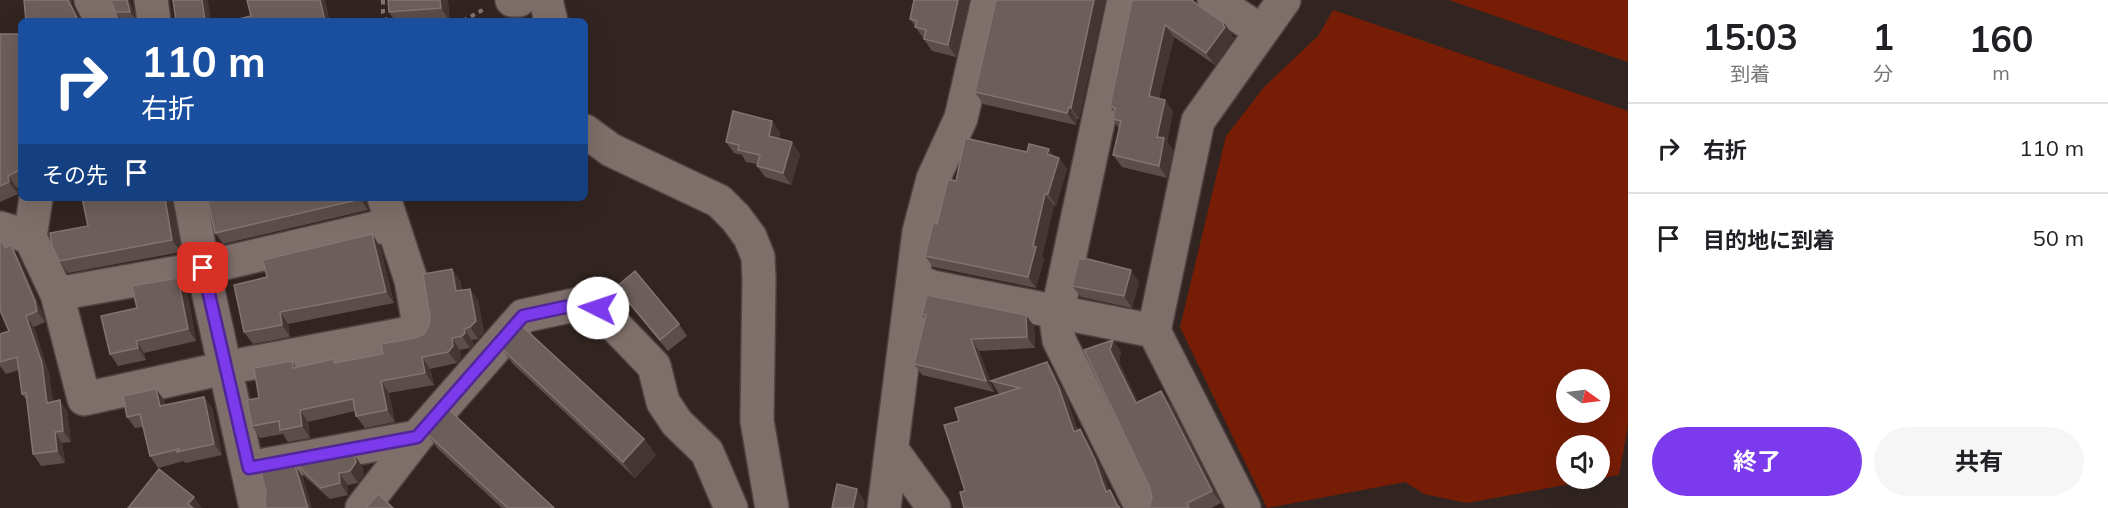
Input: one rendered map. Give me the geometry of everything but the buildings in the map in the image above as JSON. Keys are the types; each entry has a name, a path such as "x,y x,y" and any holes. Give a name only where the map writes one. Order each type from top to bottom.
{"street":[{"path":"91,0 100,18"},
{"path":"151,0 154,18"},
{"path":"546,0 550,18"},
{"path":"884,508 919,232 933,179 961,118 987,0"},
{"path":"1124,0 1058,310 1057,326 1059,340 1142,508"},
{"path":"1214,0 1261,31"},
{"path":"1244,508 1154,331 1198,121 1284,0"},
{"path":"588,133 611,150 719,201 750,237 758,257 759,279 757,421 772,508"},
{"path":"34,201 15,232 57,294 84,399 225,368 420,331 411,280 388,211 203,268 57,294"},
{"path":"191,201 256,508"},
{"path":"914,280 932,287 1058,310 1154,331"},
{"path":"362,508 417,437 523,316 579,304 591,304 598,308 654,366 663,402 677,423 707,452 731,508"},
{"path":"249,468 417,437"},
{"path":"892,450 934,508"}],"path":[{"path":"383,0 385,18"},
{"path":"470,18 507,2"}],"shaded area":[{"path":"1339,0 1628,0 1628,426 1619,475 1610,477 1610,435 1556,435 1556,487 1467,503 1424,494 1405,482 1267,508 1180,327 1226,136 1265,86 1318,36"}],"pier":[{"path":"1335,0 1449,0 1628,62 1628,111 1330,9"}],"route":[{"path":"203,268 249,468 417,437 523,316 579,304 591,304 598,308"}]}
